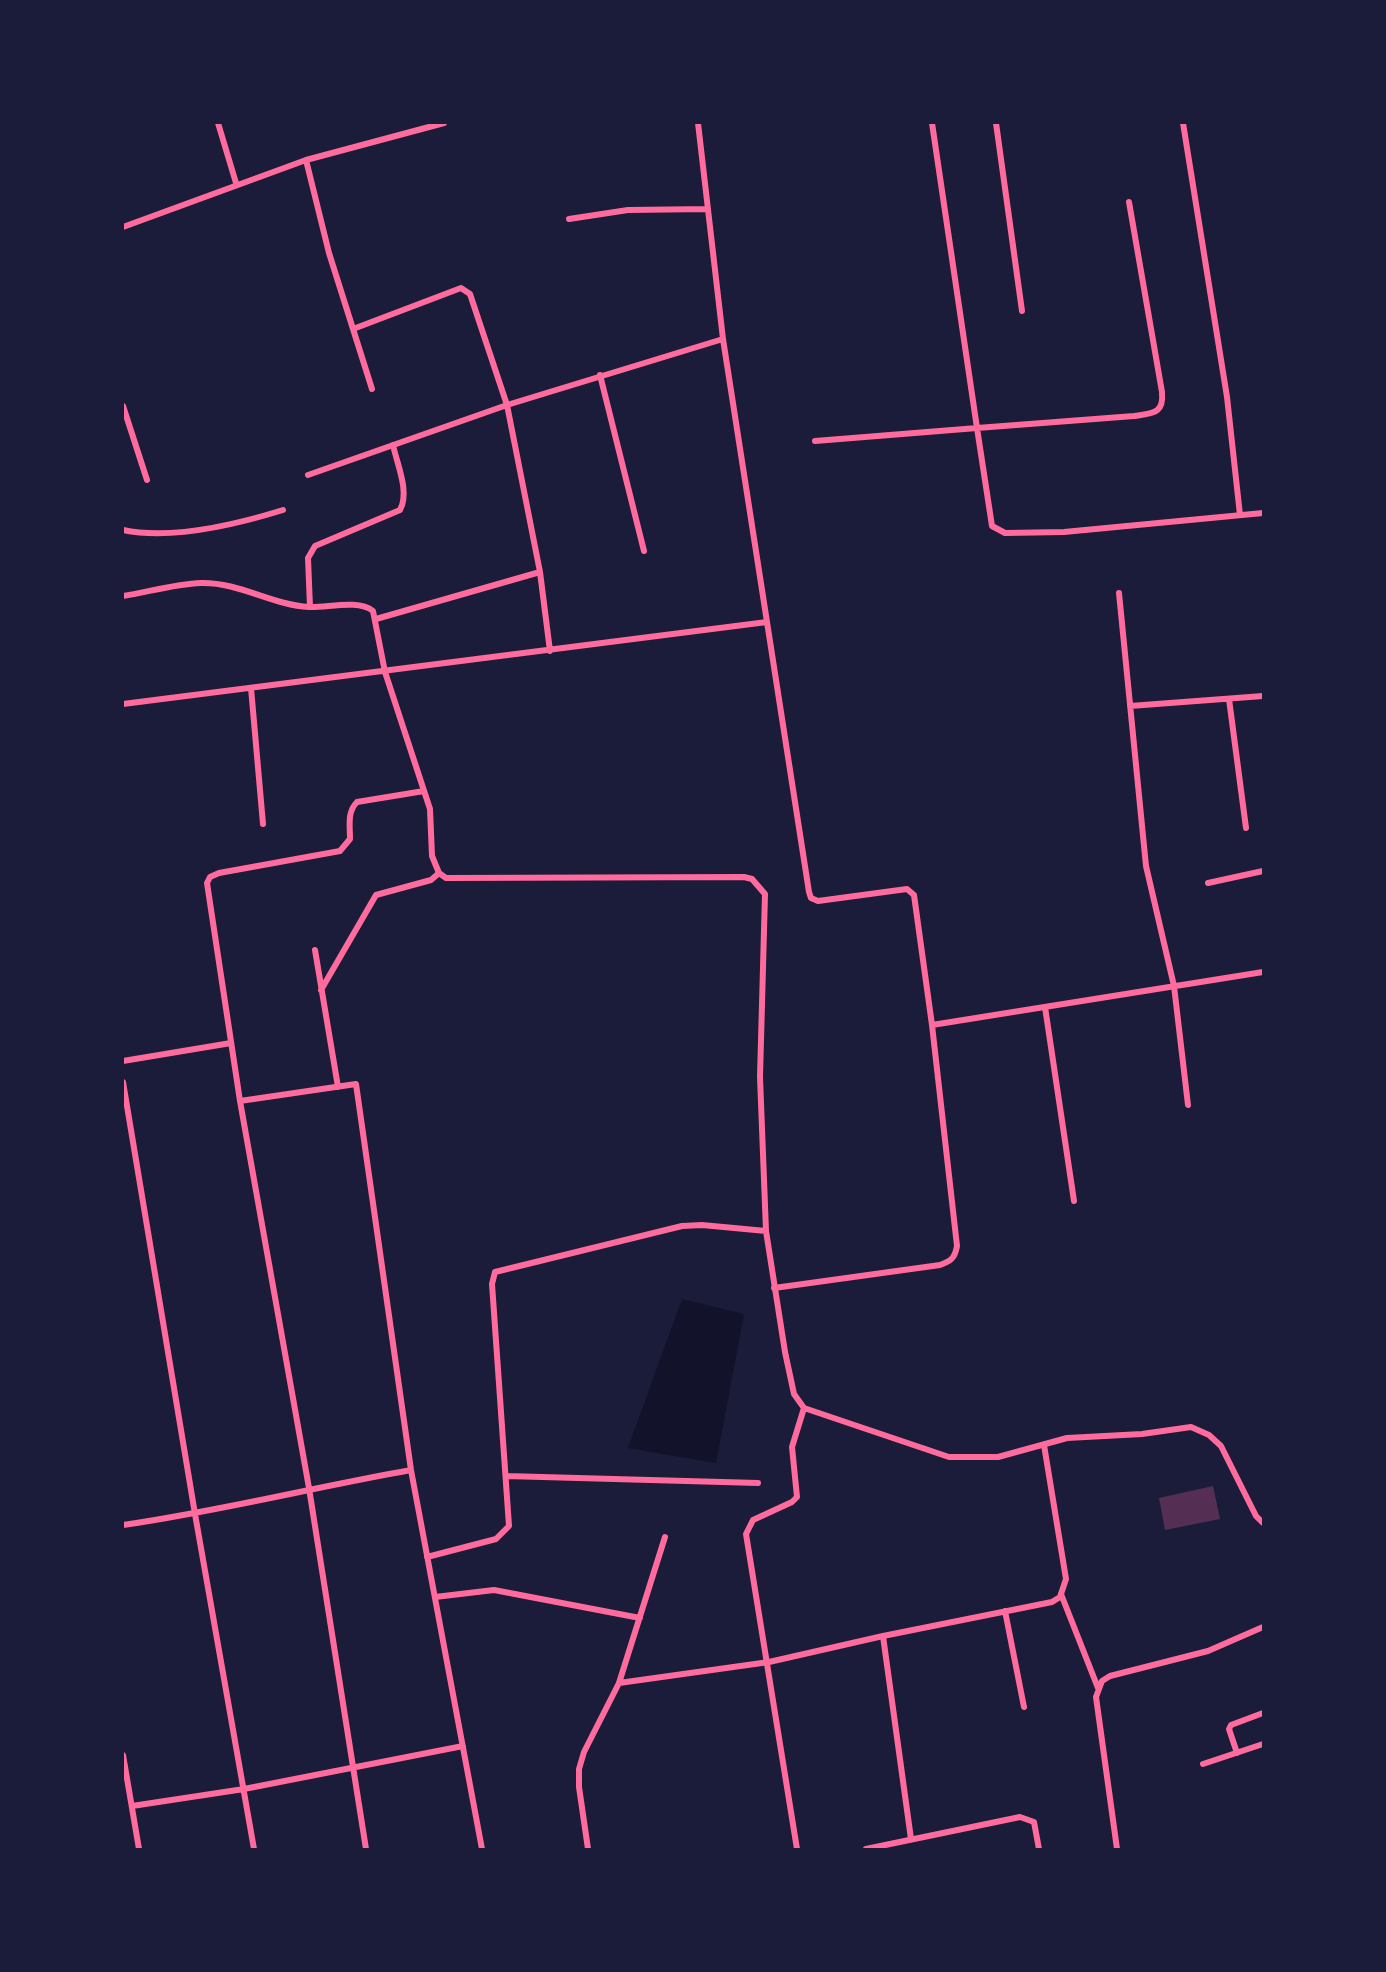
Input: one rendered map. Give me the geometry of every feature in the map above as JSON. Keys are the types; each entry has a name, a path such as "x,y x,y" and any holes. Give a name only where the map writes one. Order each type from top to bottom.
{"street":[{"path":"218,123 236,183"},
{"path":"123,227 163,214 236,183 306,160 444,123"},
{"path":"698,123 723,339 811,898 818,900 897,890 911,891 916,902 957,1246 956,1255 950,1262 774,1288"},
{"path":"932,123 992,526 1005,533 1064,532 1263,513"},
{"path":"996,123 1022,311"},
{"path":"1183,123 1227,397 1240,515"},
{"path":"306,160 329,253 372,389"},
{"path":"815,441 1134,416 1160,409 1163,403 1162,392 1129,202"},
{"path":"569,219 628,210 708,209"},
{"path":"353,329 461,288 467,290 507,405 540,572 550,651"},
{"path":"308,475 507,405 723,339"},
{"path":"600,375 644,551"},
{"path":"123,406 147,480"},
{"path":"310,607 308,558 315,546 400,510 404,503 404,493 393,445"},
{"path":"123,530 194,530 246,521 283,510"},
{"path":"376,619 540,572"},
{"path":"123,596 200,583 218,584 283,604 310,607 363,605 373,611 385,672 430,809 432,856 439,873 446,878 744,877 760,885 765,894 760,1077 766,1231 794,1394 804,1408 949,1457 998,1457 1067,1438 1142,1434 1191,1427 1199,1429 1221,1446 1252,1508 1263,1523"},
{"path":"1119,593 1146,866 1174,986 1188,1104"},
{"path":"123,704 767,622"},
{"path":"251,688 264,824"},
{"path":"1130,706 1263,696"},
{"path":"1229,699 1246,828"},
{"path":"366,1849 309,1488 240,1101 207,892 210,877 219,873 340,851 350,839 351,808 357,802 424,791"},
{"path":"1208,883 1263,871"},
{"path":"321,990 376,895 431,880 439,873"},
{"path":"315,950 338,1087"},
{"path":"932,1025 1263,972"},
{"path":"1045,1007 1074,1201"},
{"path":"123,1061 231,1043"},
{"path":"123,1082 254,1849"},
{"path":"240,1101 356,1084 411,1470 482,1849"},
{"path":"428,1557 496,1539 509,1526 492,1284 495,1272 682,1226 702,1225 766,1231"},
{"path":"797,1849 769,1662 746,1534 753,1520 792,1502 797,1497 792,1447 804,1408"},
{"path":"619,1683 769,1662 1052,1602 1061,1594 1066,1579 1044,1445"},
{"path":"123,1525 195,1514 309,1488 411,1470"},
{"path":"506,1476 758,1483"},
{"path":"588,1849 579,1787 579,1769 584,1752 619,1683 666,1537"},
{"path":"435,1597 494,1590 640,1618"},
{"path":"1061,1594 1098,1688"},
{"path":"1005,1611 1024,1707"},
{"path":"1117,1849 1096,1697 1098,1688 1110,1676 1208,1651 1263,1627"},
{"path":"883,1636 911,1839"},
{"path":"1237,1753 1229,1729 1231,1725 1263,1713"},
{"path":"1203,1764 1263,1744"},
{"path":"132,1806 244,1789 463,1746"},
{"path":"123,1755 139,1849"},
{"path":"866,1849 1020,1816 1034,1822 1039,1849"}],"shaded area":[{"path":"682,1299 744,1314 716,1463 628,1448"}],"building":[{"path":"1213,1486 1220,1519 1165,1530 1159,1498"}]}
